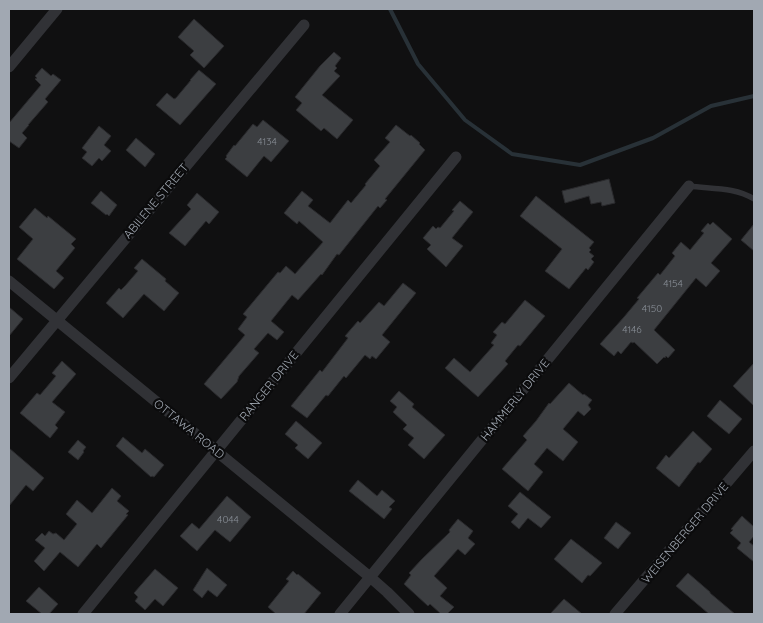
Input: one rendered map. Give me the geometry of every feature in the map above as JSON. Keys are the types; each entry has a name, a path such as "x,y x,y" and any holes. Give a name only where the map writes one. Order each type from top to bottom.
{"street":[{"path":"9,67 57,9"},
{"name":"ABILENE STREET","path":"9,378 304,25"},
{"name":"RANGER DRIVE","path":"83,614 456,157"},
{"name":"HAMMERLY DRIVE","path":"340,614 689,186"},
{"name":"OTTAWA ROAD","path":"9,280 370,577 409,614"},
{"name":"WEISENBERGER DRIVE","path":"615,614 754,451"}],"lane":[{"path":"689,186 725,189 745,193 754,199"}],"building":[{"path":"194,19 224,46 204,68 190,55 194,51 178,37"},
{"path":"334,52 341,58 334,71 340,76 322,95 353,120 337,139 324,128 321,131 296,110 302,103 295,97"},
{"path":"42,68 51,76 53,74 61,80 45,99 48,102 22,133 27,138 19,148 9,141 9,123 41,85 35,79 37,78 35,76"},
{"path":"199,70 216,84 180,125 156,105 167,93 174,99 176,98"},
{"path":"263,120 289,141 271,162 264,156 247,177 225,159 234,145 253,124 257,127"},
{"path":"396,125 411,135 425,150 385,199 387,200 380,208 378,206 339,255 337,254 322,275 298,300 292,295 271,321 284,332 277,340 268,333 254,349 259,353 239,376 237,382 221,399 204,384 245,335 238,329 247,317 243,314 278,272 280,273 286,266 295,274 323,242 299,221 297,224 284,213 302,191 313,200 308,206 330,223 348,200 351,203 380,166 374,160 390,142 385,138"},
{"path":"99,126 111,136 104,145 111,151 102,161 99,158 92,166 82,158 87,152 82,148"},
{"path":"136,138 155,154 145,167 126,150"},
{"path":"609,179 615,203 602,206 601,202 591,204 589,196 565,203 562,191"},
{"path":"101,191 117,205 109,216 91,203"},
{"path":"197,193 219,212 209,224 206,221 185,246 169,233 191,209 187,205"},
{"path":"536,196 594,242 589,248 591,250 589,252 594,256 591,259 594,262 588,270 586,268 569,289 545,271 562,249 520,216"},
{"path":"460,201 473,212 452,238 463,246 446,267 427,249 431,245 423,238 433,226 436,229 440,228"},
{"path":"35,208 76,239 71,244 75,248 56,271 64,278 54,289 17,259 33,239 19,227"},
{"path":"713,222 732,239 711,263 720,271 706,287 696,278 654,330 675,350 668,358 664,357 657,364 634,342 631,342 621,354 618,351 614,356 600,344 639,299 637,298 658,273 660,275 675,256 672,253 681,242 690,250 704,233 701,231 708,223 710,225"},
{"path":"754,224 754,251 741,240"},
{"path":"142,259 166,279 165,281 179,293 164,311 144,294 123,318 106,303 138,271 134,268"},
{"path":"403,283 416,293 382,335 390,342 376,359 372,356 370,359 365,355 346,378 344,376 328,396 326,395 307,418 291,406 320,370 322,372 348,338 345,336 358,321 360,323 379,302 384,306"},
{"path":"525,300 545,316 520,346 518,345 505,361 508,364 478,397 445,368 454,358 470,372 494,345 491,343 497,335 493,332 502,322 505,324"},
{"path":"9,307 23,319 9,336"},
{"path":"62,361 76,374 52,402 65,412 55,425 58,428 50,438 20,413 37,393 40,395 56,376 52,373"},
{"path":"754,363 754,406 733,386"},
{"path":"569,383 592,400 588,405 591,409 584,416 578,411 563,429 578,442 563,461 547,448 534,464 543,472 528,491 502,469 527,440 523,436 549,403"},
{"path":"399,391 414,404 412,407 445,435 424,459 408,445 414,438 403,429 407,425 393,412 397,407 390,401"},
{"path":"720,400 742,419 729,434 707,416"},
{"path":"296,421 322,443 308,459 295,448 298,445 285,434"},
{"path":"693,431 712,449 700,463 698,462 679,487 656,468 666,455 669,458"},
{"path":"123,437 142,453 145,449 164,465 154,477 151,477 116,446"},
{"path":"78,440 86,447 78,460 68,452"},
{"path":"9,448 44,478 33,491 26,485 9,506"},
{"path":"358,480 377,496 382,490 395,501 389,507 392,509 384,519 349,491"},
{"path":"112,488 121,496 117,501 129,511 126,514 128,515 101,548 97,544 78,567 60,552 44,571 34,561 45,548 35,540 42,533 45,536 49,531 53,534 56,533 64,540 77,524 66,514 77,500 92,513"},
{"path":"520,492 551,517 541,528 528,518 519,529 511,522 518,514 508,506"},
{"path":"227,496 251,517 230,542 215,530 197,551 180,536 192,523 199,529"},
{"path":"742,516 754,527 754,536 749,542 754,546 754,562 737,548 741,543 730,533"},
{"path":"458,519 473,531 468,538 475,544 465,555 458,549 434,576 447,588 440,596 454,607 447,614 441,614 430,604 428,606 404,584 411,575 409,573 450,532 449,530"},
{"path":"616,522 631,533 618,549 604,538"},
{"path":"571,539 602,563 582,583 554,559"},
{"path":"207,568 227,585 217,597 208,590 202,598 193,590"},
{"path":"155,569 178,588 163,606 155,599 145,610 135,601 138,597 134,593"},
{"path":"293,571 321,593 304,614 276,614 268,607 289,581 286,579"},
{"path":"688,573 735,614 709,614 676,586"},
{"path":"39,587 58,604 49,614 42,614 26,601"},
{"path":"564,599 582,614 550,614"}],"waterway":[{"path":"390,9 418,64 465,120 512,154 580,165 653,138 711,106 754,96"}]}
